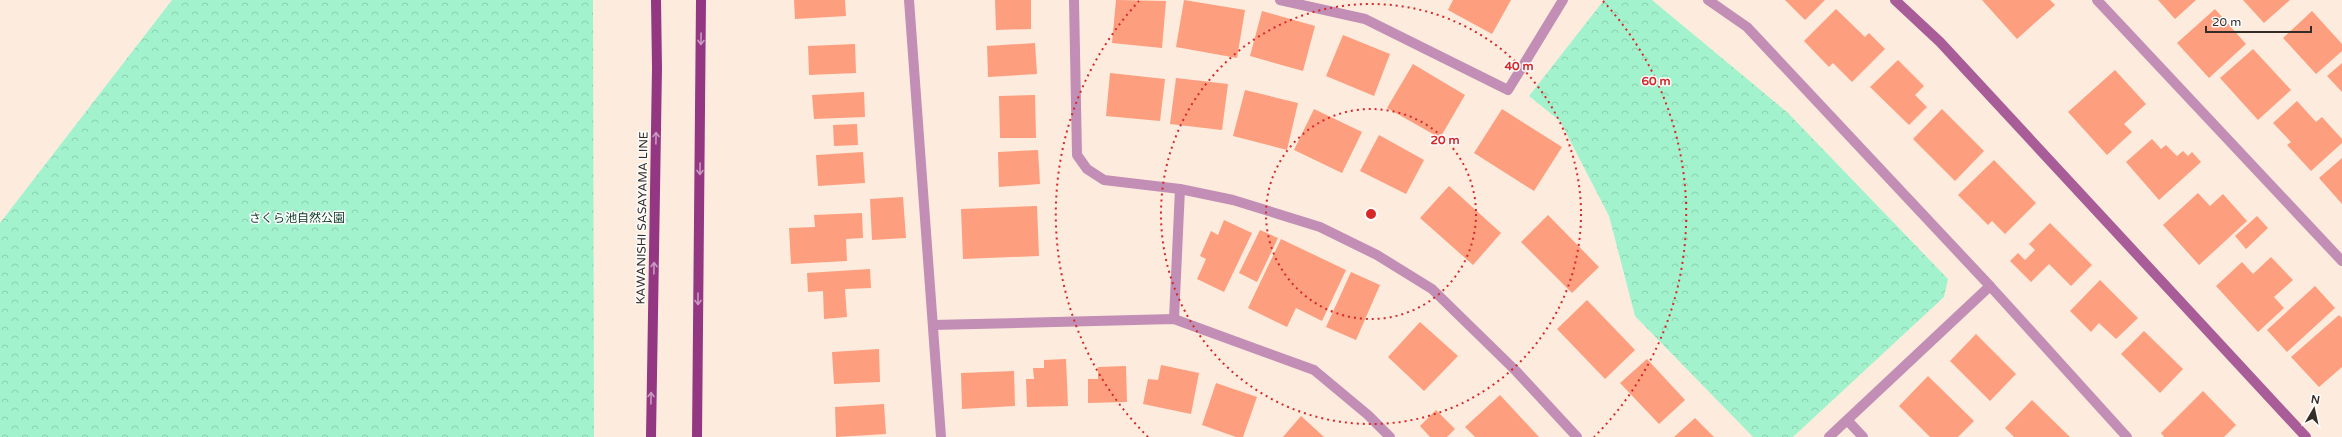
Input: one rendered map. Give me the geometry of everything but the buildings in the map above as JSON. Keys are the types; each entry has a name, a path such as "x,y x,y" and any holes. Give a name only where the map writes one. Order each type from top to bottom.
{"main road":[{"name":"KAWANISHI SASAYAMA LINE","path":"651,437 657,68 656,0"},
{"path":"697,437 701,0"}],"street":[{"path":"909,0 941,437"},
{"path":"1074,0 1077,155 1087,169 1104,180 1180,189 1233,200 1320,227 1377,255 1432,289 1516,371 1577,437"},
{"path":"1280,0 1366,19 1508,90 1563,0"},
{"path":"1708,0 1747,27 1990,286 2127,437"},
{"path":"1895,0 1940,42 2306,437"},
{"path":"2097,0 2342,261"},
{"path":"1174,319 1180,189"},
{"path":"1830,437 1990,286"},
{"path":"933,325 1174,319 1314,370 1368,415 1390,437"},
{"path":"1848,421 1863,437"}],"green space":[{"name":"さくら池自然公園","path":"172,0 593,0 594,437 0,437 0,223"},
{"path":"1604,0 1652,0 1788,113 1948,279 1944,297 1793,437 1753,437 1635,316 1609,216 1560,121 1529,96"}]}
